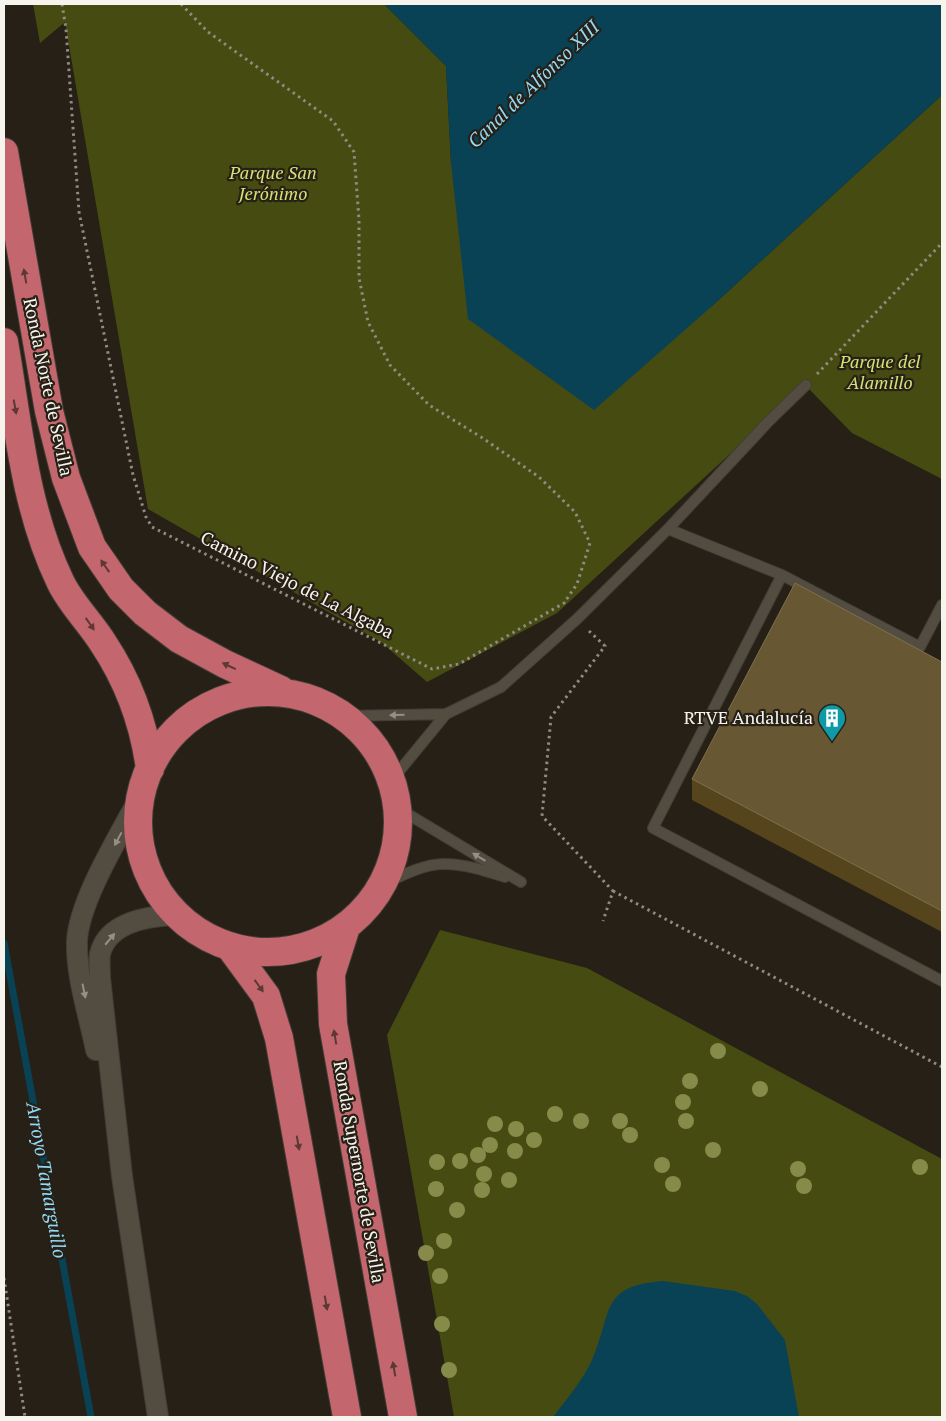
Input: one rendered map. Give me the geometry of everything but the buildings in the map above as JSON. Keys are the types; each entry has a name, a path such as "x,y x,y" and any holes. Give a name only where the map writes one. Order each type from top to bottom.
{"highway":[{"name":"Ronda Norte de Sevilla","path":"4,152 49,411 66,478 92,547 121,589 145,614 179,639 224,664 290,694 318,702 344,716 372,744 383,761 391,781 399,823 392,861 382,885 372,900 346,927 319,942 290,951 260,952 230,947 198,932 176,915 160,894 148,872 140,847 138,821 141,796 157,753 168,739 188,720 210,706 236,696 263,692 290,694"},
{"name":"Ronda Norte de Sevilla","path":"4,342 33,510 60,583 104,644 129,690 145,735 150,769"},
{"name":"Ronda Supernorte de Sevilla","path":"346,927 331,974 333,1024 402,1417"},
{"path":"230,947 266,996 279,1038 347,1417"}],"street":[{"path":"122,1176 79,965 77,940 81,912 141,796"},
{"path":"158,1417 122,1176 100,978 100,954 107,940 121,928 145,917 176,915"}],"lane":[{"path":"391,781 446,714 501,687 577,619 668,529 769,421 806,385"},
{"path":"668,529 782,575 920,647 942,605"},
{"path":"782,575 653,828 942,981"},
{"path":"344,716 446,714"},
{"path":"382,885 414,870 444,864 479,869 521,882 396,807"}],"path":[{"name":"Camino Viejo de La Algaba","path":"62,4 66,29 79,212 134,475 146,517 152,527 432,669 459,664 564,603"},
{"path":"181,4 208,32 333,120 354,152 359,220 360,278 368,322 390,365 429,405 481,436 538,477 575,512 590,543 577,584 564,603 577,619 605,646 551,717 542,816 613,891 942,1067"},
{"path":"806,385 942,243"},
{"path":"603,921 613,891"},
{"path":"4,1278 26,1417"}],"green space":[{"name":"Parque San Jerónimo","path":"33,4 384,4 446,66 451,163 711,307 942,95 942,479 852,433 805,385 557,613 427,682 381,642 148,509 65,22 40,43"},
{"path":"440,930 587,968 942,1159 942,1417 454,1417 387,1035"}],"water":[{"name":"Canal de Alfonso XIII","path":"384,4 942,4 942,95 711,307 594,410 468,319 451,163 446,66"},
{"path":"663,1281 735,1291 747,1296 757,1304 785,1340 799,1417 553,1417 574,1390 592,1360 611,1304 628,1289 642,1284"}],"waterway":[{"name":"Arroyo Tamarguillo","path":"4,943 91,1417"}],"place":[{"name":"RTVE Andalucía","path":"832,742"}],"park label":[{"name":"Parque del Alamillo","path":"880,372"}]}
